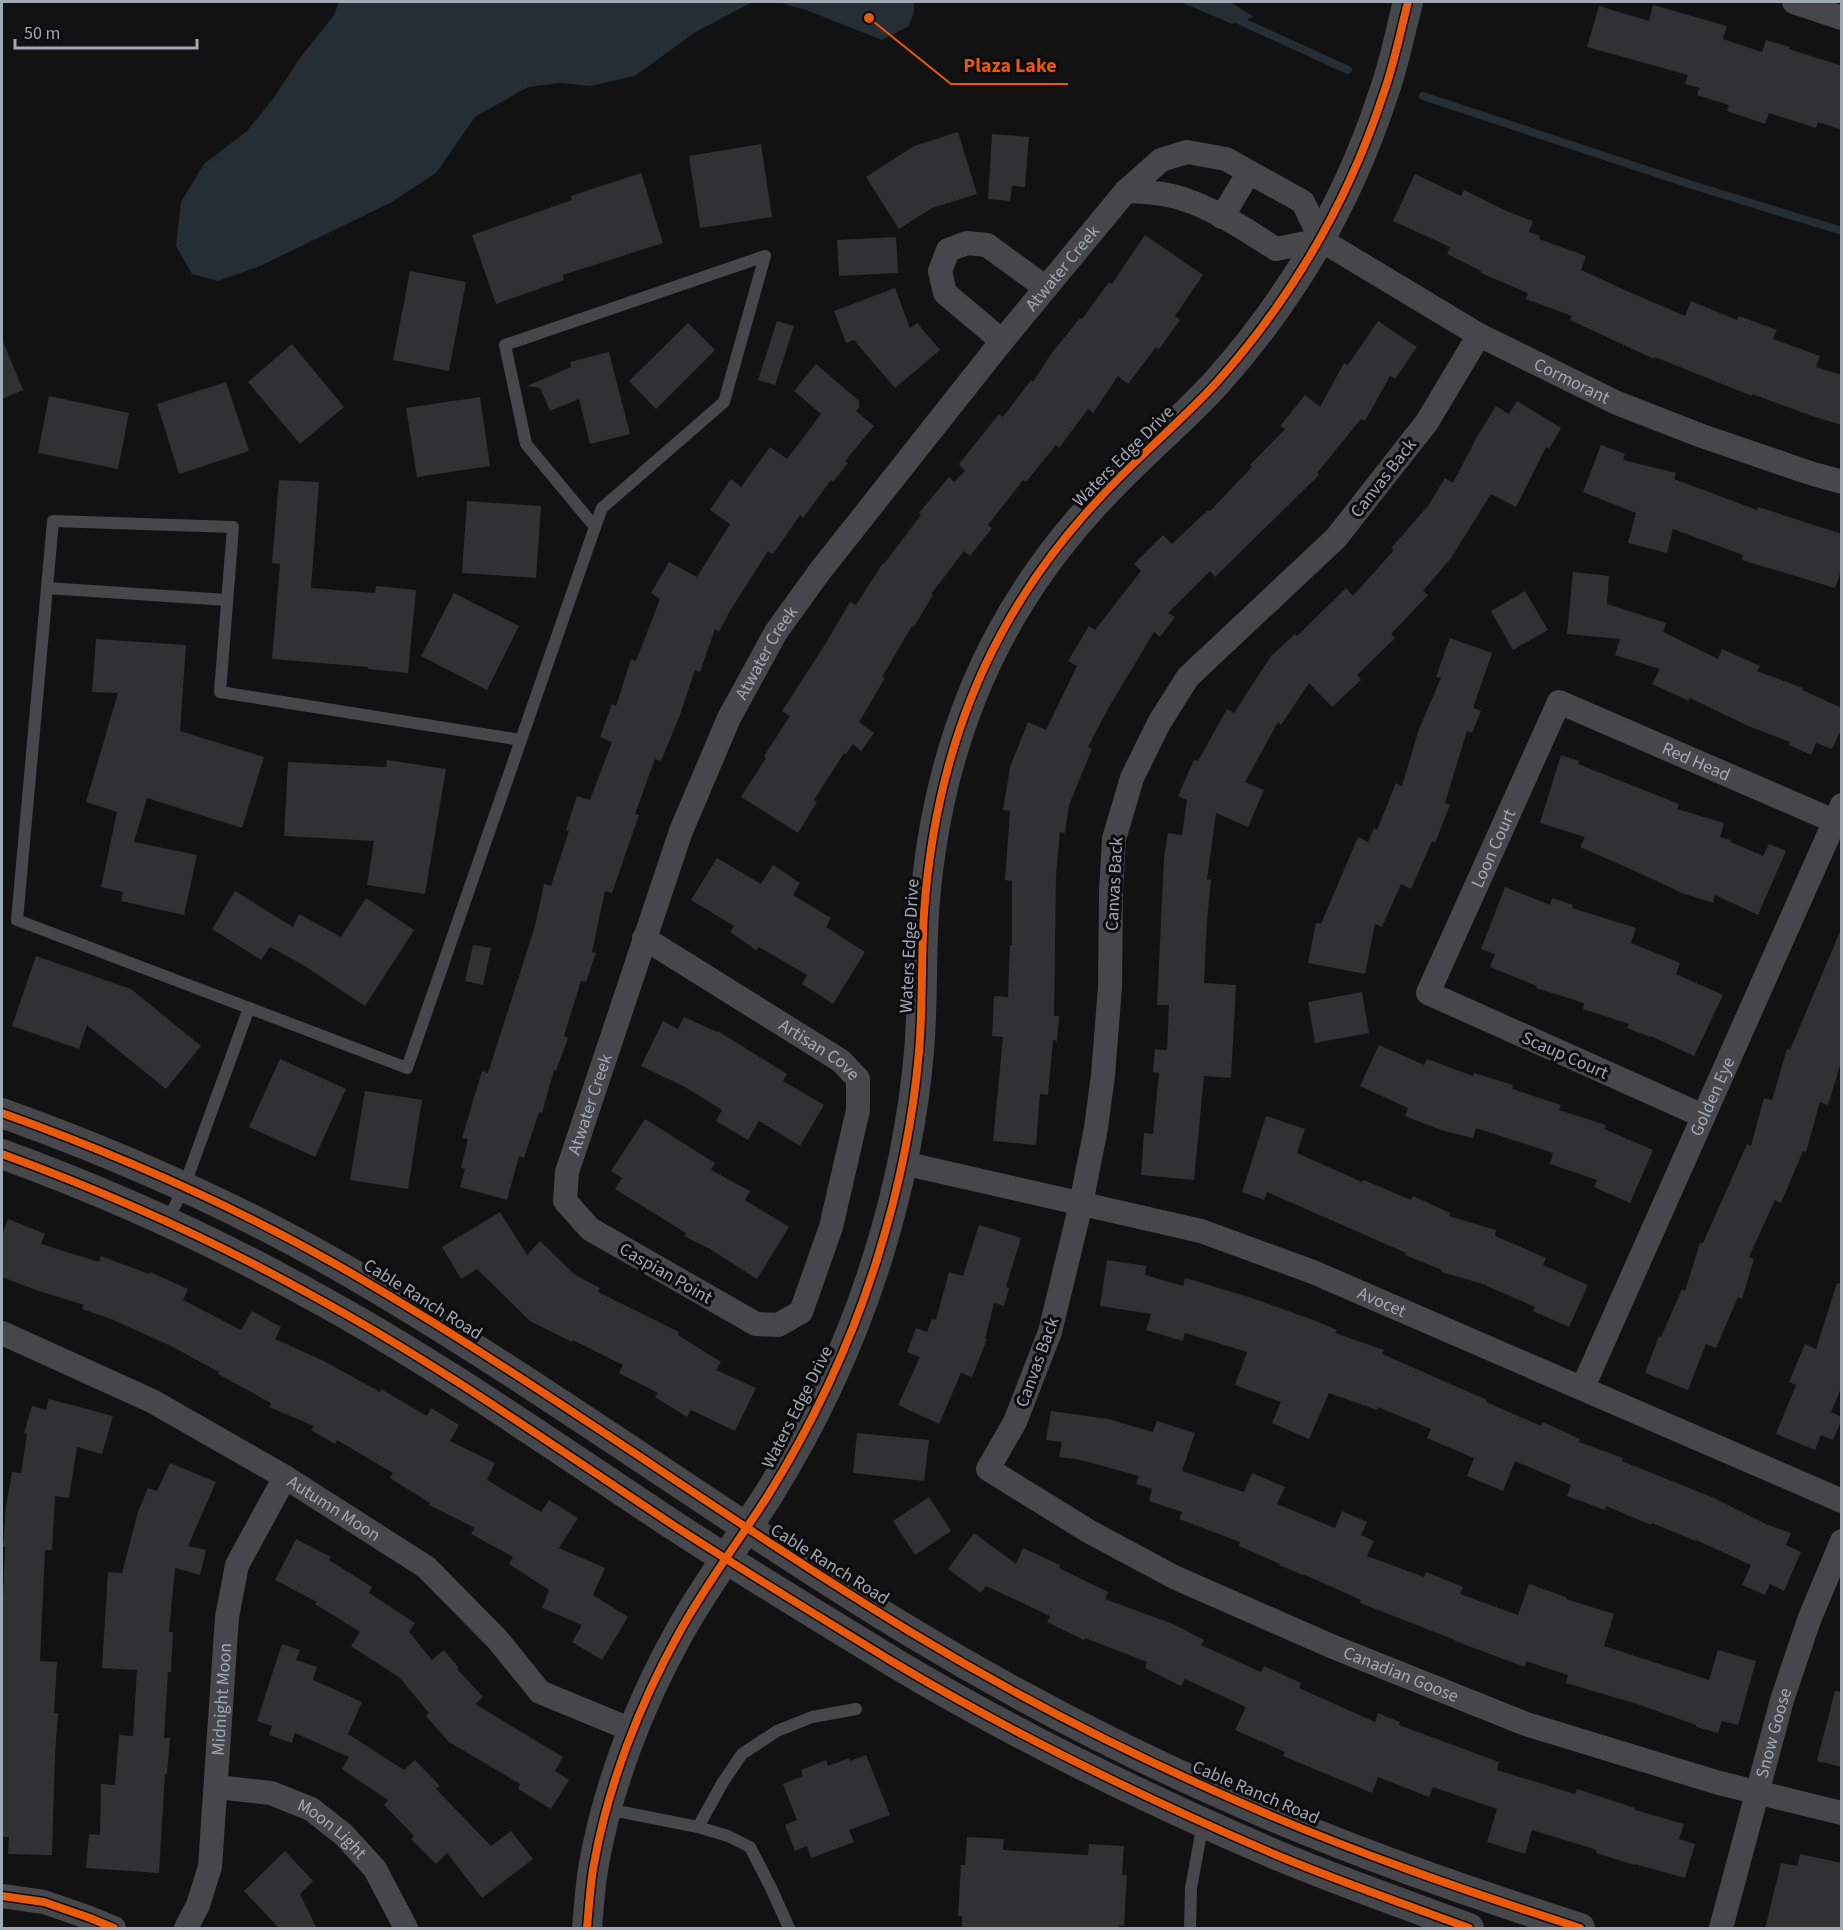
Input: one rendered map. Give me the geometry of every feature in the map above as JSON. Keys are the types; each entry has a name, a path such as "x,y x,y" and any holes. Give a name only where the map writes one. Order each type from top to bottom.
{"street":[{"name":"Waters Edge Drive","path":"587,1929 593,1867 606,1809 632,1730 679,1632 791,1455 842,1352 880,1251 903,1163 914,1098 919,1053 924,908 933,831 958,731 978,682 1011,617 1054,552 1115,482 1229,368 1278,306 1321,240 1366,144 1383,96 1408,2"},
{"path":"1794,2 1842,18"},
{"name":"Atwater Creek","path":"565,1201 567,1172 681,831 729,718 776,632 820,571 1002,341 1126,191 1161,159 1187,152 1226,159 1303,202 1321,240"},
{"path":"1222,217 1249,171"},
{"path":"1126,191 1185,199 1222,217 1276,249 1321,240"},
{"name":"Cormorant","path":"1321,240 1479,335 1617,403 1702,436 1842,482"},
{"path":"1002,341 945,293 940,272 948,250 967,243 987,245 1046,288"},
{"name":"Canvas Back","path":"988,1469 1015,1422 1050,1332 1081,1204 1096,1128 1103,1075 1110,987 1114,839 1132,778 1159,723 1188,677 1336,538 1427,422 1479,335"},
{"name":"Red Head","path":"1559,702 1838,813"},
{"name":"Loon Court","path":"1428,993 1559,702"},
{"name":"Golden Eye","path":"1583,1387 1838,813"},
{"name":"Artisan Cove","path":"644,938 841,1061 858,1079 858,1110 831,1227 801,1312 778,1325"},
{"name":"Scaup Court","path":"1428,993 1702,1116"},
{"name":"Cable Ranch Road","path":"2,1113 184,1187 283,1236 396,1299 789,1557 939,1649 1038,1704 1157,1764 1248,1806 1328,1839 1479,1895 1580,1929"},
{"path":"2,1154 70,1179 167,1222 269,1272 358,1321 538,1435 726,1559 947,1693 1057,1751 1204,1822 1317,1871 1469,1929"},
{"name":"Avocet","path":"903,1163 1201,1231 1313,1272 1842,1501"},
{"name":"Caspian Point","path":"565,1201 590,1229 756,1324 778,1325"},
{"name":"Autumn Moon","path":"3,1338 152,1401 285,1477 426,1568 497,1640 540,1692 632,1730"},
{"name":"Canadian Goose","path":"988,1469 1090,1532 1174,1577 1331,1646 1526,1724 1756,1793 1842,1814"},
{"name":"Midnight Moon","path":"186,1929 198,1905 210,1867 227,1617 237,1565 285,1477"},
{"name":"Snow Goose","path":"1720,1929 1782,1700 1805,1630 1842,1541"},
{"name":"Moon Light","path":"217,1787 270,1793 311,1809 344,1835 375,1869 406,1929"},
{"path":"2,1896 45,1902 114,1929"}],"lane":[{"path":"521,741 220,692 233,527 52,521 17,920 407,1068 521,741 595,526 602,508 724,402 765,256 505,345 526,444 595,526"},
{"path":"47,588 227,600"},
{"path":"167,1222 184,1187 249,1008"},
{"path":"698,1827 723,1782 742,1754 777,1731 812,1717 856,1709"},
{"path":"606,1809 698,1827 728,1836 750,1847 789,1929"},
{"path":"1190,1929 1191,1888 1204,1822"}],"shaded area":[{"path":"339,2 752,2 694,33 635,76 590,86 560,83 528,87 475,117 436,173 390,203 260,266 218,281 192,274 176,246 181,202 204,164 247,131 273,99 300,58 334,15"},
{"path":"778,2 914,2 914,11 909,26 882,40 806,10"},
{"path":"1181,2 1230,2 1254,17 1232,24"}],"building":[{"path":"1653,5 1727,26 1723,39 1762,52 1766,40 1842,66 1842,130 1818,122 1816,128 1769,113 1765,124 1727,111 1729,105 1697,95 1700,88 1685,84 1688,75 1587,47 1599,6 1649,21"},
{"path":"958,132 977,194 932,208 899,229 866,177 914,146"},
{"path":"992,134 1029,137 1025,187 1012,186 1010,201 988,199"},
{"path":"761,144 772,217 700,228 689,156"},
{"path":"641,173 663,243 563,275 564,280 496,304 472,235 572,200 571,196"},
{"path":"1415,174 1461,196 1464,190 1506,211 1533,221 1529,232 1540,236 1539,239 1586,256 1581,270 1685,316 1691,301 1737,320 1739,316 1777,330 1773,339 1820,356 1816,367 1842,375 1842,425 1752,394 1752,396 1655,357 1654,359 1570,320 1572,316 1526,299 1528,293 1481,273 1447,254 1450,247 1393,221"},
{"path":"1145,235 1203,275 1175,316 1180,320 1159,349 1156,347 1128,384 1118,376 1093,413 1088,409 1059,448 1056,445 1026,482 1023,480 988,525 992,528 970,556 964,551 931,594 933,595 882,677 885,678 859,722 874,733 861,751 853,744 846,754 844,753 814,800 817,802 798,833 741,797 790,716 782,711 850,602 856,605 883,563 921,515 919,513 949,477 954,482 965,471 959,464 999,414 1003,417 1031,380 1033,382 1051,354 1080,318 1082,319 1109,282 1112,284"},
{"path":"896,237 898,273 839,276 837,240"},
{"path":"410,271 466,282 449,371 393,360"},
{"path":"895,288 910,328 917,323 940,350 895,388 854,340 846,343 834,311"},
{"path":"777,321 794,326 775,385 758,380"},
{"path":"1378,321 1417,347 1395,379 1390,376 1365,421 1361,419 1317,473 1319,475 1215,577 1210,571 1168,613 1175,617 1160,637 1154,632 1088,747 1092,749 1069,805 1065,833 1060,832 1056,875 1054,1016 1059,1016 1057,1041 1053,1040 1048,1095 1040,1094 1036,1145 993,1141 1003,1037 992,1036 994,996 1008,997 1010,945 1012,945 1012,881 1005,880 1010,811 1003,810 1010,767 1028,722 1046,730 1077,666 1068,661 1089,626 1095,630 1141,571 1134,564 1163,535 1172,544 1208,510 1210,511 1285,429 1280,426 1305,395 1320,407 1344,363 1348,365"},
{"path":"688,323 715,350 656,409 629,381"},
{"path":"2,339 23,390 2,399"},
{"path":"292,344 344,407 300,444 248,382"},
{"path":"609,352 630,434 590,444 579,399 550,411 540,388 527,386 571,367 570,362"},
{"path":"816,364 859,401 859,408 856,411 874,426 845,461 848,463 833,482 831,480 803,518 800,515 773,554 768,551 719,632 715,629 700,672 695,670 661,761 655,759 635,814 639,815 612,893 605,891 592,952 596,953 586,982 581,981 564,1036 568,1038 556,1071 554,1070 542,1113 539,1112 524,1158 519,1156 507,1200 460,1187 465,1169 461,1168 468,1139 462,1138 482,1071 488,1073 535,926 544,884 551,886 569,831 566,830 577,796 590,800 612,742 600,737 612,704 616,706 631,659 636,661 660,599 651,593 669,562 697,577 730,524 710,510 731,479 741,487 770,447 787,459 821,414 794,391"},
{"path":"226,382 249,451 179,474 157,404"},
{"path":"49,396 129,413 118,469 38,453"},
{"path":"480,397 490,466 417,477 406,408"},
{"path":"1517,401 1561,428 1549,449 1546,447 1516,507 1491,494 1451,558 1423,591 1428,595 1391,634 1395,638 1357,675 1361,680 1332,707 1309,683 1281,725 1278,722 1245,782 1264,790 1248,827 1216,813 1207,879 1211,880 1204,983 1236,985 1231,1078 1204,1076 1194,1180 1141,1175 1144,1133 1153,1134 1159,1073 1153,1072 1155,1049 1167,1050 1169,1005 1157,1005 1164,858 1168,833 1182,835 1187,800 1178,796 1194,760 1198,761 1227,709 1234,713 1271,656 1295,634 1297,636 1346,588 1353,596 1394,550 1391,548 1428,506 1445,478 1453,483 1496,406 1509,414"},
{"path":"1601,445 1625,454 1623,460 1676,473 1674,479 1757,510 1758,507 1842,534 1842,568 1835,588 1742,560 1743,555 1673,529 1667,553 1628,543 1636,513 1583,492"},
{"path":"279,480 319,482 311,588 375,593 376,586 416,590 408,673 368,669 368,667 272,659 280,564 272,563"},
{"path":"467,501 541,506 536,578 462,573"},
{"path":"1573,572 1609,576 1607,604 1666,623 1663,632 1718,659 1722,649 1760,666 1757,671 1803,688 1802,690 1842,708 1842,728 1832,749 1816,743 1811,755 1789,745 1790,742 1746,725 1690,698 1689,701 1652,684 1660,669 1615,655 1620,639 1567,634"},
{"path":"1525,591 1548,630 1513,650 1491,611"},
{"path":"454,593 519,626 487,690 421,656"},
{"path":"1450,638 1492,653 1473,708 1481,711 1472,733 1467,731 1445,803 1450,805 1435,843 1432,841 1411,889 1401,884 1382,927 1375,924 1365,974 1308,963 1316,923 1321,924 1358,837 1368,842 1374,828 1377,830 1396,783 1402,786 1419,729 1441,678 1436,677"},
{"path":"96,639 186,645 180,731 264,757 242,828 147,798 134,842 197,855 184,915 121,901 123,892 101,887 117,812 86,802 118,693 92,692"},
{"path":"1561,755 1679,804 1677,809 1724,823 1720,837 1763,856 1769,844 1786,851 1758,915 1715,895 1713,903 1676,891 1580,847 1585,837 1540,823"},
{"path":"387,760 446,769 425,894 367,885 374,841 284,836 288,762 386,767"},
{"path":"717,858 761,884 773,865 800,883 793,895 831,918 826,927 865,952 833,1004 802,984 807,975 759,947 756,950 730,932 734,926 691,900"},
{"path":"1505,887 1550,905 1552,898 1573,905 1572,908 1636,928 1631,943 1680,963 1676,974 1723,995 1694,1056 1651,1036 1627,1028 1629,1024 1583,1009 1584,1003 1536,988 1537,986 1490,967 1495,954 1481,949"},
{"path":"235,891 293,927 299,914 341,937 366,898 414,930 365,1006 303,965 270,947 261,960 212,929"},
{"path":"1842,927 1842,1059 1828,1105 1820,1102 1806,1152 1803,1151 1781,1203 1775,1200 1749,1257 1754,1259 1742,1299 1738,1297 1716,1348 1706,1344 1688,1390 1645,1373 1659,1336 1661,1337 1682,1289 1685,1291 1700,1243 1703,1243 1747,1144 1751,1146 1764,1098 1772,1100 1787,1049 1790,1050"},
{"path":"473,945 491,948 483,985 465,981"},
{"path":"36,956 131,989 201,1046 166,1089 87,1025 79,1049 12,1026"},
{"path":"1362,992 1369,1033 1315,1043 1308,1002"},
{"path":"684,1017 718,1031 787,1074 783,1081 824,1105 800,1146 759,1121 748,1140 716,1121 722,1110 685,1087 641,1066 663,1021 678,1029"},
{"path":"1379,1045 1424,1065 1427,1059 1473,1076 1474,1073 1513,1085 1512,1089 1561,1105 1559,1110 1606,1125 1604,1129 1653,1150 1630,1203 1594,1187 1597,1180 1550,1164 1553,1153 1476,1128 1473,1138 1441,1130 1405,1116 1408,1108 1360,1086"},
{"path":"280,1059 346,1089 315,1157 249,1127"},
{"path":"365,1091 422,1100 408,1189 350,1180"},
{"path":"1266,1116 1305,1129 1297,1153 1362,1182 1364,1180 1411,1200 1413,1196 1450,1213 1449,1216 1496,1230 1495,1236 1546,1258 1543,1265 1588,1285 1569,1327 1533,1311 1535,1307 1480,1283 1441,1272 1442,1270 1405,1255 1406,1253 1267,1192 1264,1200 1242,1192"},
{"path":"645,1119 715,1163 711,1170 750,1191 745,1200 789,1227 757,1279 710,1249 684,1236 686,1233 615,1189 622,1178 611,1171"},
{"path":"500,1212 527,1255 540,1241 574,1274 600,1288 598,1292 679,1332 678,1335 721,1362 716,1370 756,1388 735,1431 691,1410 687,1417 655,1397 658,1393 619,1373 623,1365 530,1321 477,1269 461,1279 442,1247"},
{"path":"8,1219 45,1234 41,1244 99,1262 101,1256 149,1274 150,1272 188,1289 183,1300 241,1330 252,1311 281,1327 275,1339 324,1361 380,1392 381,1389 427,1416 431,1408 459,1425 450,1441 495,1463 487,1480 541,1512 549,1500 578,1518 559,1548 605,1568 593,1595 628,1617 602,1660 572,1642 582,1625 542,1608 549,1590 509,1564 513,1557 471,1534 475,1528 429,1505 430,1503 390,1478 393,1473 337,1440 335,1444 311,1430 314,1426 269,1407 271,1403 171,1346 111,1319 82,1309 84,1305 2,1277 2,1235"},
{"path":"979,1225 1021,1238 1006,1287 1009,1288 1004,1306 994,1303 985,1339 987,1339 972,1377 961,1373 939,1424 898,1405 920,1357 907,1352 916,1328 927,1332 932,1319 936,1320 949,1272 963,1276"},
{"path":"1107,1260 1146,1266 1145,1275 1183,1286 1185,1278 1252,1298 1316,1321 1337,1330 1335,1333 1384,1350 1382,1354 1487,1400 1486,1402 1541,1426 1543,1422 1580,1439 1579,1442 1623,1458 1622,1461 1714,1498 1768,1525 1791,1533 1786,1545 1801,1552 1784,1591 1770,1584 1765,1595 1742,1585 1751,1565 1652,1523 1651,1525 1606,1506 1605,1510 1567,1496 1571,1485 1515,1461 1503,1491 1467,1476 1474,1458 1427,1438 1431,1429 1378,1407 1377,1410 1329,1393 1309,1439 1272,1423 1281,1402 1235,1385 1247,1352 1185,1333 1183,1341 1146,1330 1151,1314 1100,1306"},
{"path":"1837,1283 1842,1284 1842,1386 1831,1412 1842,1419 1833,1440 1821,1435 1815,1450 1776,1434 1796,1385 1789,1382 1805,1344 1816,1349"},
{"path":"49,1399 113,1416 102,1454 77,1447 69,1498 55,1496 52,1550 45,1550 40,1661 57,1662 54,1713 58,1713 52,1855 8,1854 9,1837 2,1837 2,1622 6,1506 12,1472 21,1473 27,1434 24,1433 32,1406 46,1410"},
{"path":"1051,1411 1108,1419 1153,1432 1157,1421 1195,1433 1182,1471 1244,1492 1252,1473 1285,1487 1277,1504 1335,1528 1342,1511 1367,1522 1361,1535 1374,1541 1367,1556 1424,1577 1426,1572 1463,1587 1460,1594 1518,1615 1529,1584 1566,1597 1566,1599 1614,1614 1604,1646 1709,1680 1718,1650 1756,1661 1738,1725 1722,1721 1718,1733 1696,1727 1696,1725 1637,1704 1566,1683 1568,1675 1526,1661 1525,1667 1360,1603 1361,1600 1239,1546 1240,1542 1179,1519 1182,1512 1149,1501 1152,1489 1136,1484 1139,1476 1081,1460 1059,1457 1062,1442 1046,1440"},
{"path":"857,1433 929,1440 924,1481 853,1473"},
{"path":"170,1463 216,1482 188,1546 206,1550 200,1575 175,1568 169,1632 173,1632 171,1672 168,1672 164,1738 170,1738 167,1774 165,1774 159,1873 86,1868 89,1834 100,1835 101,1784 115,1785 119,1735 133,1736 137,1670 102,1668 108,1572 122,1573 138,1512 148,1488 157,1491"},
{"path":"929,1497 951,1531 915,1555 893,1521"},
{"path":"974,1533 1016,1564 1023,1548 1060,1565 1059,1568 1108,1592 1105,1599 1173,1624 1204,1640 1201,1645 1261,1672 1264,1666 1301,1683 1299,1688 1375,1722 1378,1713 1400,1722 1399,1725 1499,1762 1497,1770 1575,1794 1577,1789 1635,1808 1635,1810 1684,1824 1679,1839 1695,1844 1685,1878 1596,1853 1597,1850 1532,1830 1525,1854 1487,1842 1497,1809 1433,1787 1429,1797 1378,1777 1372,1793 1283,1756 1285,1752 1235,1730 1246,1707 1185,1679 1181,1686 1145,1668 1147,1662 1085,1638 1084,1640 1047,1622 1050,1616 986,1586 981,1593 948,1569"},
{"path":"296,1539 331,1557 329,1560 372,1587 369,1593 415,1623 409,1632 432,1660 444,1650 459,1668 457,1669 483,1697 475,1704 563,1757 555,1771 569,1780 551,1809 518,1789 520,1784 449,1742 426,1716 429,1713 400,1678 351,1646 360,1632 315,1604 317,1602 275,1580"},
{"path":"282,1644 300,1650 296,1660 317,1667 313,1680 362,1702 348,1734 404,1770 415,1760 440,1786 436,1789 491,1846 511,1831 533,1859 482,1898 447,1853 436,1864 411,1839 414,1836 384,1805 388,1800 342,1769 349,1757 295,1733 292,1743 269,1735 272,1726 257,1721"},
{"path":"1835,1691 1842,1692 1842,1767 1817,1761"},
{"path":"866,1755 890,1815 849,1830 854,1842 811,1858 807,1846 795,1851 785,1825 797,1820 783,1784 803,1776 801,1770 826,1760 828,1766 849,1758 850,1761"},
{"path":"967,1837 1004,1839 1003,1850 1088,1855 1089,1844 1124,1846 1122,1875 1127,1875 1124,1926 1119,1925 1119,1929 962,1929 962,1916 958,1916 961,1865 965,1865"},
{"path":"285,1851 313,1881 300,1894 317,1929 280,1929 244,1891"},
{"path":"1800,1854 1842,1863 1842,1929 1765,1929 1781,1863 1797,1866"}],"waterway":[{"path":"1232,17 1348,70"},
{"path":"1423,96 1689,184 1842,231"}],"cycle path":[{"path":"587,1928 594,1864 600,1834 627,1745 651,1688 689,1616 767,1497 801,1439 845,1348 869,1285 893,1204 913,1103 919,1052 924,913 932,840 958,735 984,667 1027,590 1057,548 1107,490 1217,382 1270,317 1293,282 1335,211 1369,135 1390,72 1408,2"},
{"path":"2,1113 89,1146 176,1183 261,1224 344,1269 487,1356 838,1587 949,1655 1074,1723 1201,1785 1285,1822 1368,1855 1580,1928"},
{"path":"2,1154 121,1201 199,1237 275,1275 360,1322 451,1378 755,1577 939,1689 1033,1740 1128,1788 1274,1854 1469,1928"},
{"path":"2,1896 44,1902 114,1928"}],"place":[{"name":"Plaza Lake","path":"869,18"}]}
